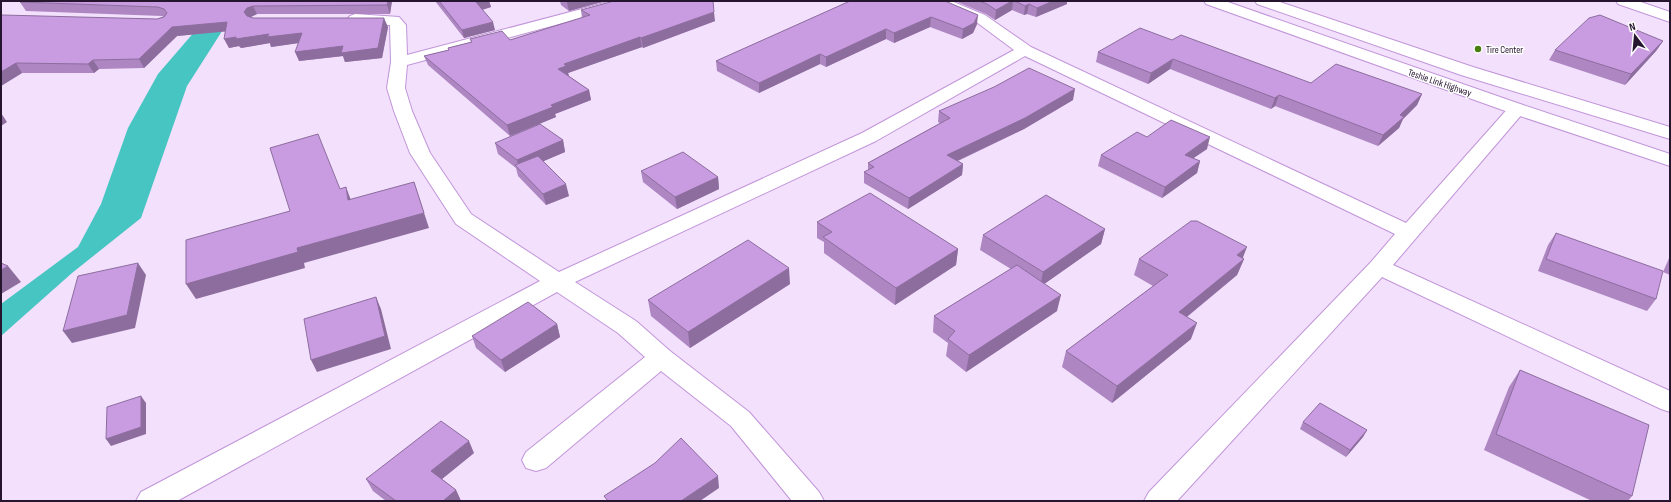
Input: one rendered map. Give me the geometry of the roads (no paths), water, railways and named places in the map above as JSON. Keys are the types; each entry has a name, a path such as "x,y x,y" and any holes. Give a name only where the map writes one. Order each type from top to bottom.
{"street":[{"path":"399,62 628,1"},
{"path":"938,1 980,18 1025,50 1410,233"},
{"name":"Teshie Link Highway","path":"1211,1 1517,109 1670,160"},
{"name":"Teshie Link Highway","path":"1262,1 1474,73 1670,133"},
{"path":"1623,1 1670,17"},
{"path":"343,19 394,20 398,25 399,62 396,88 420,153 463,220 627,327 661,357 740,419 809,501"},
{"path":"151,501 556,282 869,137 1025,50"},
{"path":"1159,501 1379,267 1517,109"},
{"path":"1379,267 1670,402"},
{"path":"536,460 661,357"}],"place":[{"name":"Tire Center","path":"1478,49"}]}
